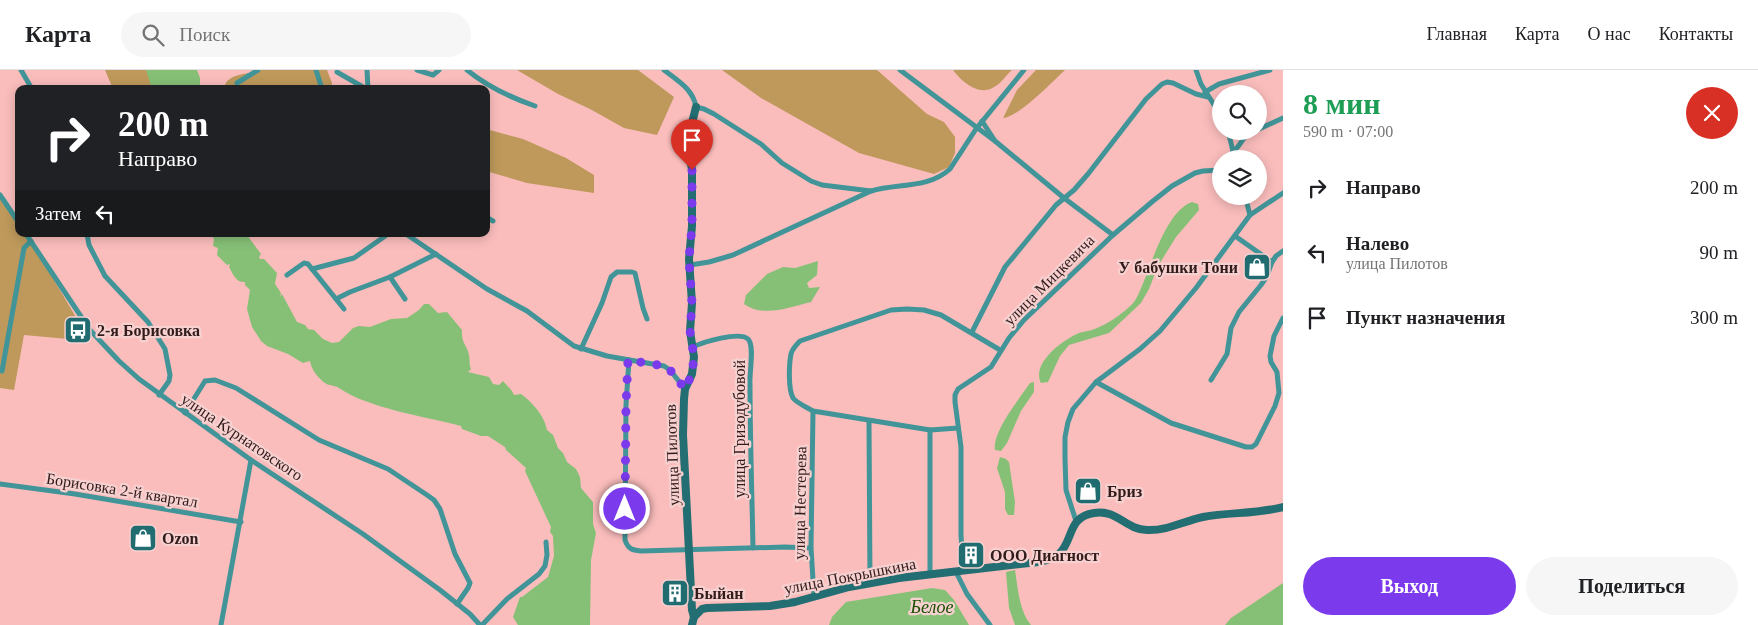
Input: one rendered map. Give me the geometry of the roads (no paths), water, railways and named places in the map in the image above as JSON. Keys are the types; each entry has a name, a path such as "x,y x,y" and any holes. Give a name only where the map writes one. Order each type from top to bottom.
{"street":[{"path":"21,70 30,85"},
{"path":"237,83 258,70"},
{"path":"316,70 321,85"},
{"path":"365,85 366,70"},
{"path":"417,70 433,75 439,70"},
{"path":"467,70 487,85"},
{"path":"664,70 690,90 695,99 696,107 704,108 714,114 760,144 789,168 810,181 822,185 872,191"},
{"path":"900,70 995,141 1064,198 1114,235"},
{"path":"690,265 733,255 872,191 886,187 916,185 945,173 950,169 976,128 1024,70"},
{"path":"1196,70 1200,84 1212,102"},
{"path":"1207,94 1219,84 1270,70"},
{"path":"337,72 361,85"},
{"name":"улица Мицкевича","path":"972,332 1005,267 1037,228 1088,174 1132,116 1162,84 1173,83 1196,94 1207,94"},
{"path":"490,87 504,95 535,106"},
{"name":"улица Пилотов","path":"692,625 694,617 692,610 682,435 685,389 693,367 693,347 690,331 692,303 690,265 692,170 688,144 696,107"},
{"path":"1267,125 1283,118"},
{"path":"982,121 995,141"},
{"name":"улица Мицкевича","path":"964,571 961,536 961,448 955,402 955,395 958,389 991,367 1000,350 1024,320 1114,235 1172,186 1203,171 1212,170"},
{"path":"1283,193 1250,215 1196,288 1160,331 1140,349 1096,382 1073,409 1068,422 1066,437 1066,490 1076,522 1085,515 1109,513 1140,530 1154,530 1181,525 1204,517 1246,514 1283,507"},
{"path":"0,195 15,217"},
{"path":"1247,205 1250,215"},
{"path":"1235,236 1272,262"},
{"name":"улица Курнатовского","path":"28,237 90,330 126,367 185,414 363,534 457,604 481,625"},
{"path":"88,237 89,245 105,276 148,322 165,349 170,374 169,381 159,395"},
{"path":"312,269 354,258 384,237"},
{"path":"410,237 487,289 527,311 570,343 581,349 664,366 670,370 685,389"},
{"path":"2,371 24,248 31,241"},
{"path":"1211,380 1227,354 1235,320 1267,276 1276,256 1283,251"},
{"path":"336,300 350,292 390,277 436,254"},
{"path":"287,275 304,262 308,264 344,310"},
{"path":"581,349 611,278 617,272 632,272 635,274 647,319"},
{"path":"390,277 405,300"},
{"path":"958,428 930,430 813,411 800,404 791,392 791,353 800,341 891,310 907,309 924,310 941,315 1000,350"},
{"path":"1096,382 1171,423 1246,447 1252,447 1256,444 1275,406 1279,393 1277,372 1270,356 1274,336 1283,318"},
{"name":"улица Гризодубовой","path":"693,347 719,339 743,337 749,340 752,346 750,386 753,548"},
{"path":"628,360 625,540 627,547 632,550 641,551 811,548"},
{"path":"185,414 205,381 215,380 247,394 319,440 371,461 406,480 434,500 440,509 455,554 470,584 457,604"},
{"name":"улица Нестерева","path":"813,411 811,548 814,596"},
{"path":"869,421 870,583"},
{"path":"930,430 930,575"},
{"path":"221,625 252,460"},
{"name":"Борисовка 2-й квартал","path":"0,484 240,522"},
{"name":"улица Покрышкина","path":"694,617 702,609 707,608 770,606 795,602 870,583 1038,562 1050,559 1060,553 1066,545 1076,522"},
{"path":"481,625 507,598 540,574 545,566 547,555 546,542"},
{"path":"956,572 967,594 990,625"}],"water":[{"path":"146,70 197,70 200,78 200,85 151,85"},
{"path":"1192,202 1198,204 1199,210 1176,237 1158,266 1141,303 1109,333 1069,345 1060,356 1048,382 1041,383 1039,376 1040,368 1050,354 1064,341 1079,333 1105,324 1132,305 1138,295 1162,236 1183,207"},
{"path":"213,237 248,237 261,254 260,259 264,259 277,273 275,284 281,293 280,297 282,294 297,322 305,325 308,329 314,330 323,339 332,343 339,342 353,328 359,326 370,327 391,319 407,318 424,304 429,304 438,313 447,312 462,330 462,338 468,352 471,369 468,372 489,377 493,384 499,385 503,381 514,395 521,394 534,405 541,414 547,430 553,435 558,448 563,453 567,462 576,469 580,477 581,488 593,502 593,524 596,533 591,560 590,625 518,625 513,617 520,597 548,577 554,556 553,536 550,532 551,527 525,471 526,468 505,447 488,436 481,436 462,429 461,426 365,401 325,383 315,373 310,361 303,363 288,354 267,346 261,341 252,327 247,309 250,290 245,285 245,282 235,278 229,267 230,264 227,265 217,255 218,248 213,246"},
{"path":"818,261 817,275 807,283 809,288 820,287 811,302 786,309 768,311 751,308 744,304 746,295 767,274 783,267 795,268"},
{"path":"1034,382 1034,392 1021,411 1007,443 1001,451 995,450 995,443 1002,425 1030,383"},
{"path":"1000,457 1009,462 1015,502 1014,515 1008,515 1005,509 1005,492 997,468"},
{"path":"1015,570 1021,606 1031,625 1015,625 1009,608 1006,572"},
{"path":"1283,583 1283,625 1225,625 1231,618"},
{"name":"Белое","path":"932,588 945,590 954,600 969,625 829,625 832,617 846,602"}],"place":[{"name":"У бабушки Тони","path":"1257,267"},
{"name":"2-я Борисовка","path":"78,330"},
{"name":"Бриз","path":"1088,491"},
{"name":"Ozon","path":"143,538"},
{"name":"ООО Диагност","path":"971,555"},
{"name":"Быйан","path":"675,593"}]}
